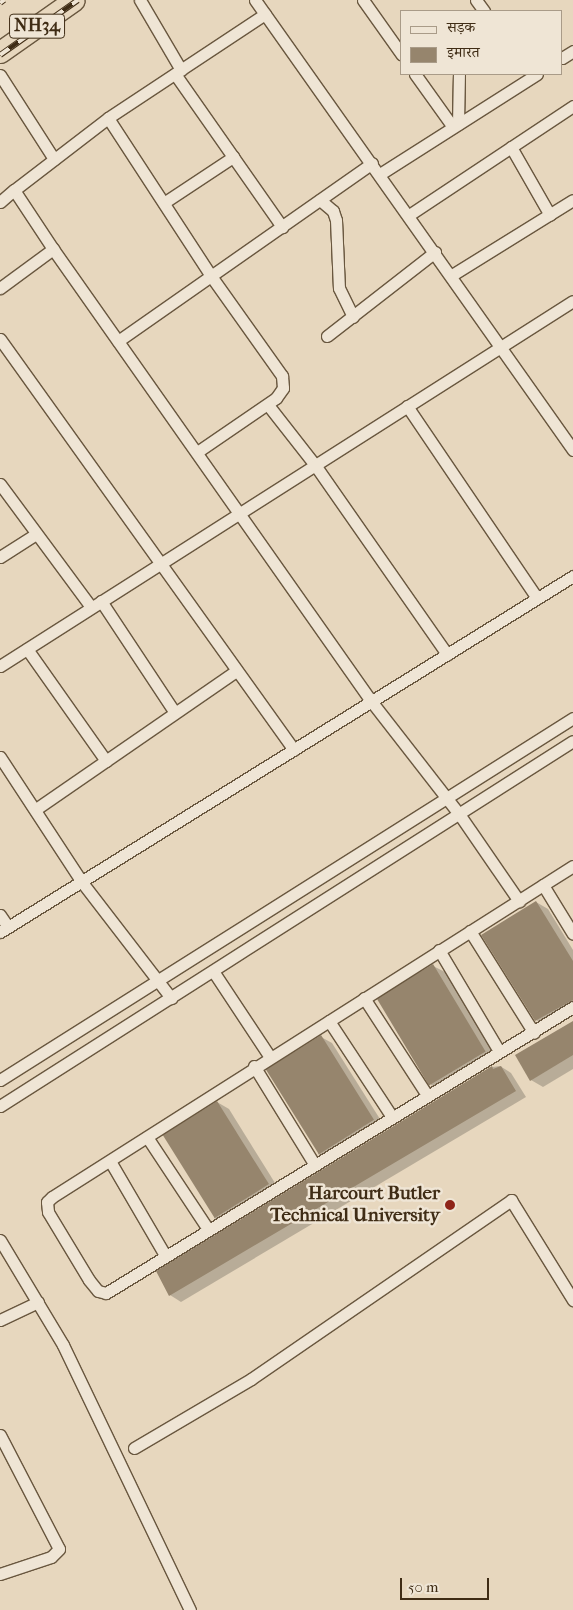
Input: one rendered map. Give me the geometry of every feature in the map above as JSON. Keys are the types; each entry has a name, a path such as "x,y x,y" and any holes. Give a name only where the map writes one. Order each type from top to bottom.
{"highway":[{"name":"NH34","path":"0,35 51,0"},
{"name":"NH34","path":"0,52 74,0"}],"street":[{"path":"140,0 178,72 233,157 282,226"},
{"path":"255,0 502,346 573,450"},
{"path":"363,0 400,52"},
{"path":"0,202 108,118 265,14"},
{"path":"0,75 54,159"},
{"path":"416,75 456,126"},
{"path":"456,126 459,75"},
{"path":"380,174 532,75"},
{"path":"409,215 573,106"},
{"path":"108,118 165,202 211,276 279,370 282,388 268,405 197,452"},
{"path":"512,147 550,215"},
{"path":"165,202 233,157"},
{"path":"118,341 372,163"},
{"path":"14,190 52,249 240,512 371,702 459,814 519,901"},
{"path":"320,200 333,211 336,220 339,288 352,317"},
{"path":"452,276 573,200"},
{"path":"0,288 52,249"},
{"path":"327,336 435,252"},
{"path":"0,666 573,301"},
{"path":"0,339 158,564 294,750"},
{"path":"268,405 315,465 447,654"},
{"path":"408,406 537,598"},
{"path":"0,484 36,534 96,604 175,713"},
{"path":"0,557 36,534"},
{"path":"0,915 4,929 573,576"},
{"path":"26,649 106,761"},
{"path":"36,809 236,671"},
{"path":"0,1080 573,718"},
{"path":"0,1106 573,741"},
{"path":"0,757 4,772 36,809 81,881 171,998"},
{"path":"573,866 329,1021 254,1066 49,1200 48,1212 89,1280 102,1294 499,1051 534,1033 573,1007"},
{"path":"543,885 573,934"},
{"path":"470,932 534,1033"},
{"path":"439,950 499,1051"},
{"path":"214,971 270,1057"},
{"path":"364,998 427,1095"},
{"path":"329,1021 392,1117"},
{"path":"254,1066 315,1165"},
{"path":"147,1137 208,1229"},
{"path":"110,1160 166,1255"},
{"path":"134,1448 251,1379 511,1200 573,1300"},
{"path":"0,1240 63,1345 190,1610"},
{"path":"0,1320 38,1302"},
{"path":"0,1435 58,1548 51,1557 0,1574"}],"building":[{"path":"536,901 573,961 573,1000 535,1021 481,935"},
{"path":"433,964 486,1051 429,1085 376,998"},
{"path":"573,1021 573,1055 530,1081 515,1055"},
{"path":"321,1035 374,1120 319,1154 266,1069"},
{"path":"492,1066 493,1069 501,1066 516,1091 169,1296 156,1271"},
{"path":"217,1101 269,1184 215,1218 163,1135"}],"railway":[{"path":"0,3 4,0"},
{"path":"0,55 78,0"}],"place":[{"name":"Harcourt Butler Technical University","path":"450,1205"}]}
